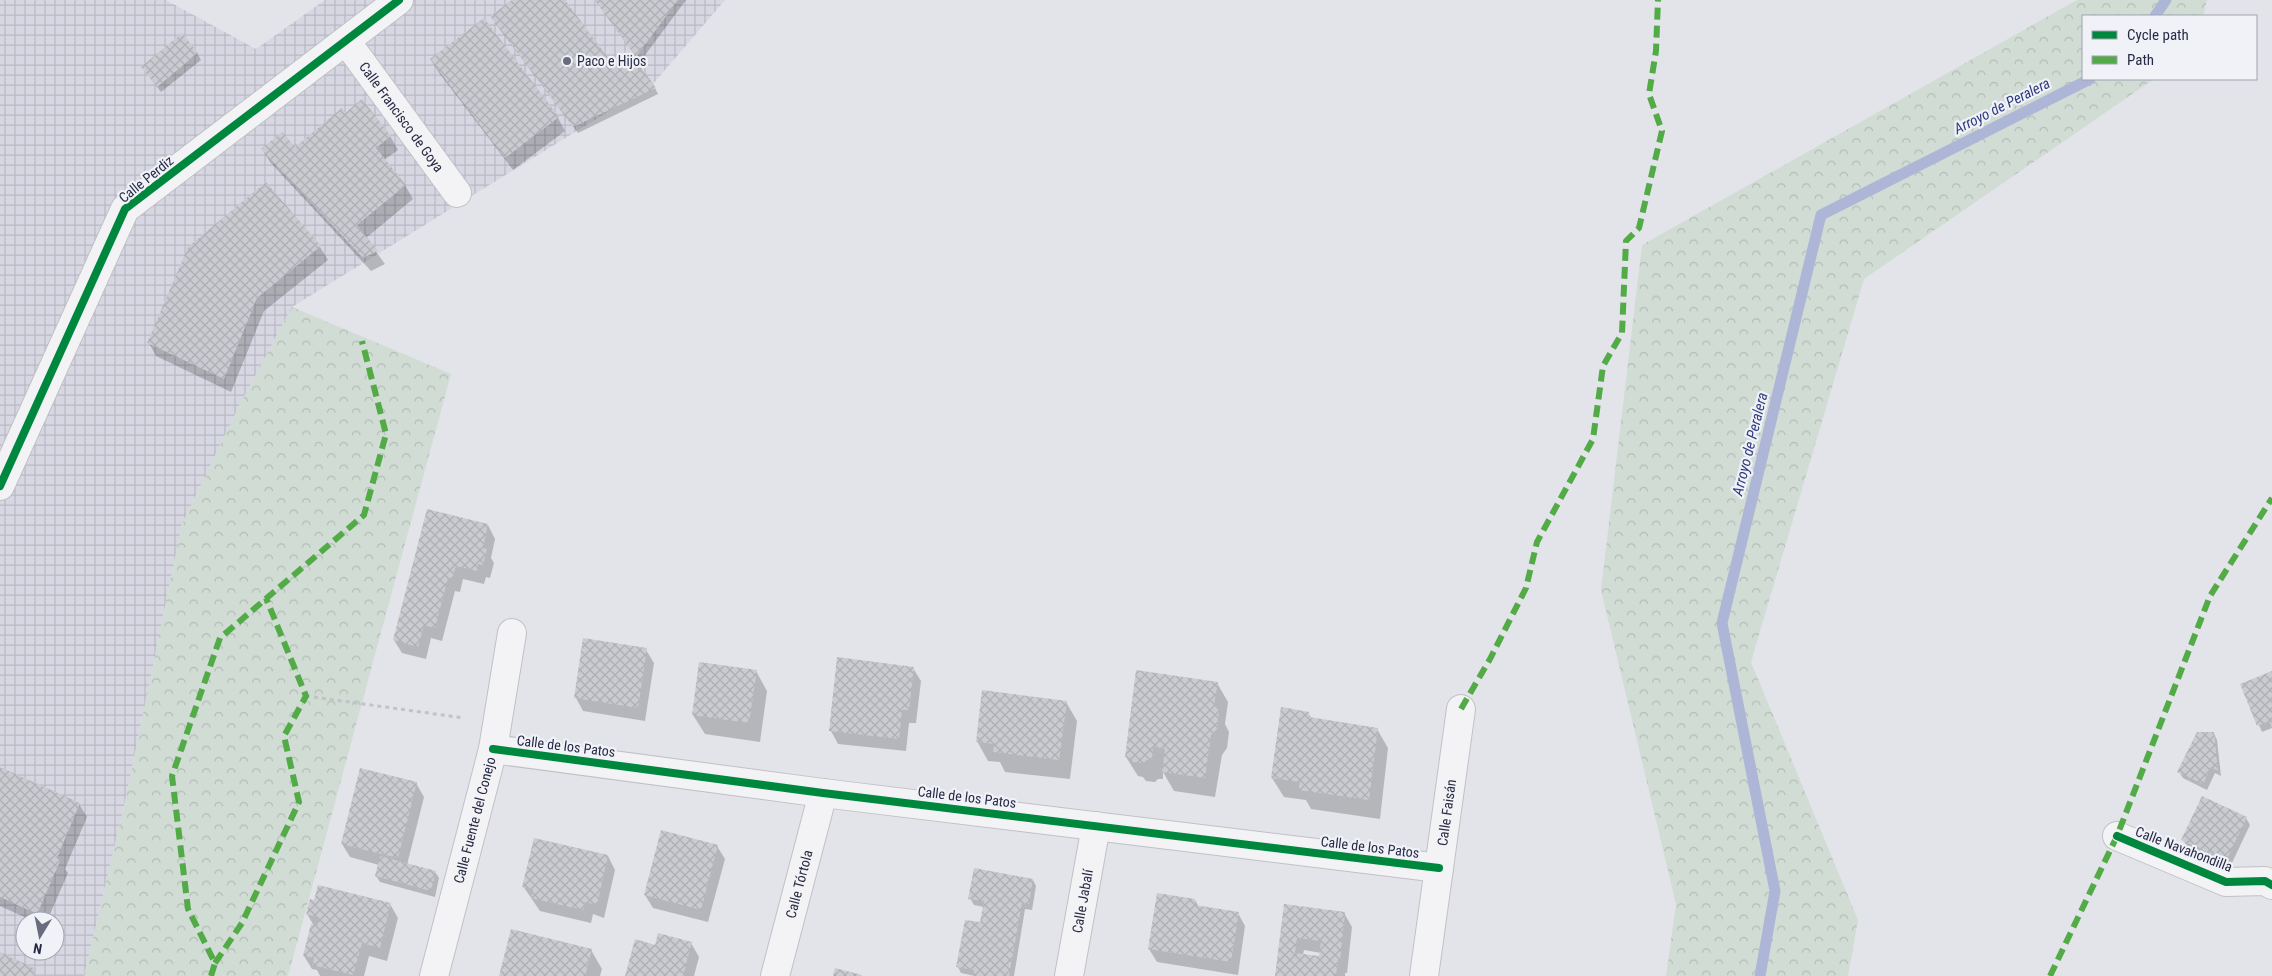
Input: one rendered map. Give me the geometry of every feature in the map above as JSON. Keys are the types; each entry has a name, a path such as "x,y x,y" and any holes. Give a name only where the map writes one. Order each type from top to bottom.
{"street":[{"name":"Calle Perdiz","path":"0,486 126,208 398,0"},
{"name":"Calle Francisco de Goya","path":"346,41 457,193"},
{"name":"Calle Fuente del Conejo","path":"434,976 493,749 512,633"},
{"name":"Calle Faisán","path":"1424,976 1461,709"},
{"name":"Calle de los Patos","path":"493,749 1439,868"},
{"name":"Calle Tórtola","path":"776,976 823,792"},
{"name":"Calle Jabalí","path":"1069,976 1096,826"},
{"name":"Calle Navahondilla","path":"2117,836 2226,882 2265,881 2272,885"}],"path":[{"path":"306,696 498,723"}],"shaded area":[{"path":"0,0 166,0 256,49 325,0 725,0 653,84 292,307 240,404 182,524 125,802 84,976 0,976"}],"green space":[{"path":"2077,0 2207,0 2203,15 2082,15 2082,80 2153,80 1864,279 1751,662 1858,920 1848,976 1666,976 1676,904 1601,590 1642,245"},
{"path":"292,307 451,374 288,976 84,976 125,802 182,524 240,404"}],"building":[{"name":"Paco e Hijos","path":"512,0 565,0 615,67 632,55 656,88 573,127 490,16"},
{"path":"595,0 678,0 636,57"},
{"path":"484,18 559,117 505,158 430,59"},
{"path":"182,33 198,53 157,87 141,67"},
{"path":"362,99 391,136 376,148 406,185 357,225 378,251 363,258 261,149 282,132 295,147 342,108 345,113"},
{"path":"266,182 321,246 257,298 224,379 147,343 188,247"},
{"path":"427,509 488,524 483,548 487,549 483,565 478,564 477,571 456,566 452,579 448,578 435,628 424,625 418,647 393,640"},
{"path":"583,638 647,648 638,708 574,698"},
{"path":"837,657 914,667 909,710 902,710 899,739 829,731"},
{"path":"699,662 757,670 749,723 692,715"},
{"path":"1136,670 1218,682 1214,705 1219,711 1217,729 1211,735 1205,778 1162,772 1165,749 1153,747 1152,760 1147,760 1143,763 1133,762 1131,758 1125,757"},
{"path":"2272,671 2272,728 2269,721 2257,726 2240,684"},
{"path":"982,690 1067,701 1059,760 993,752 994,744 976,742"},
{"path":"1281,707 1309,712 1309,717 1378,728 1369,800 1298,790 1300,782 1271,778"},
{"path":"2197,732 2214,732 2218,771 2211,767 2203,784 2177,772"},
{"path":"0,767 80,803 57,858 61,859 38,911 30,911 0,897"},
{"path":"360,768 417,782 398,858 341,844"},
{"path":"2202,796 2247,817 2226,861 2181,840"},
{"path":"661,830 718,845 701,910 644,895"},
{"path":"534,838 608,855 597,905 585,902 583,910 531,898 533,889 522,887"},
{"path":"380,856 436,871 431,891 375,876"},
{"path":"974,868 1033,879 1029,904 1022,903 1009,976 973,976 974,970 956,967 965,920 980,922 984,901 968,899"},
{"path":"318,885 391,903 380,948 362,943 353,975 312,965 314,958 303,956 311,924 317,926 319,918 306,914 310,899 314,900"},
{"path":"1157,893 1195,899 1195,905 1239,912 1231,962 1148,949"},
{"path":"1284,904 1345,912 1340,960 1338,960 1336,976 1275,976","holes":["1297,938 1321,941 1319,956 1295,953"]},
{"path":"511,929 592,949 585,976 499,976"},
{"path":"658,933 692,942 683,976 625,976 635,939 655,945"},
{"path":"0,952 15,959 15,961 34,968 34,976 0,976"},
{"path":"835,968 862,975 862,976 833,976"}],"waterway":[{"name":"Arroyo de Peralera","path":"2156,15 2166,0"},
{"name":"Arroyo de Peralera","path":"1760,976 1775,891 1722,623 1821,215 2088,80"}],"marked path":[{"path":"1461,709 1490,659 1526,588 1537,542 1593,439 1603,366 1622,333 1626,241 1639,228 1662,131 1649,94 1656,51 1658,0"},
{"path":"211,976 215,963 188,909 172,776 220,638 364,515 386,434 362,341"},
{"path":"2050,976 2117,836 2210,596 2272,498"},
{"path":"215,963 242,923 299,802 284,736 306,696 266,598"}],"cycle path":[{"path":"0,486 125,209 399,0"},
{"path":"493,749 823,793 1439,868"},
{"path":"2117,836 2226,882 2265,881 2272,885"}],"place":[{"name":"Paco e Hijos","path":"567,61"}]}
